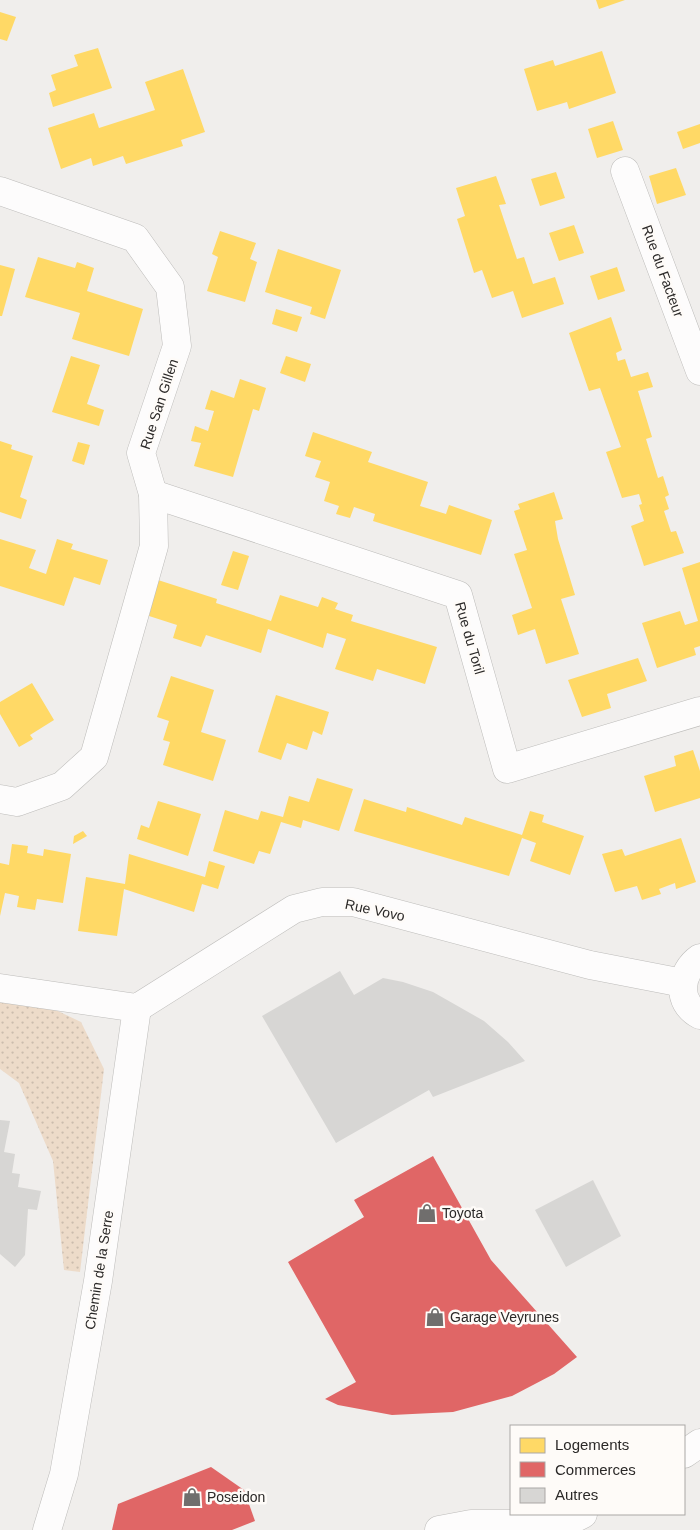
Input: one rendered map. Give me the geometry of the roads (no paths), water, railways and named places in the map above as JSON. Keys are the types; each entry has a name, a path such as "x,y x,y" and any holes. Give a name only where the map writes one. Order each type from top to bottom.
{"street":[{"name":"Rue du Facteur","path":"626,171 700,371"},
{"name":"Rue San Gillen","path":"0,191 135,238 170,288 177,346 142,452 153,494 154,546 94,757 62,786 17,802 0,799"},
{"name":"Rue du Toril","path":"153,494 458,595 507,769 700,711"},
{"name":"Rue Vovo","path":"137,1008 294,909 322,902 354,902 590,965 683,983"},
{"path":"700,958 692,963 683,983 683,995 688,1005 700,1015"},
{"path":"0,988 137,1008"},
{"name":"Chemin de la Serre","path":"47,1530 64,1474 98,1281 137,1008"},
{"path":"685,1453 700,1443"},
{"path":"439,1530 471,1524 567,1523"}],"place":[{"name":"Toyota","path":"427,1213"},
{"name":"Garage Veyrunes","path":"435,1317"},
{"name":"Poseidon","path":"192,1497"}]}
